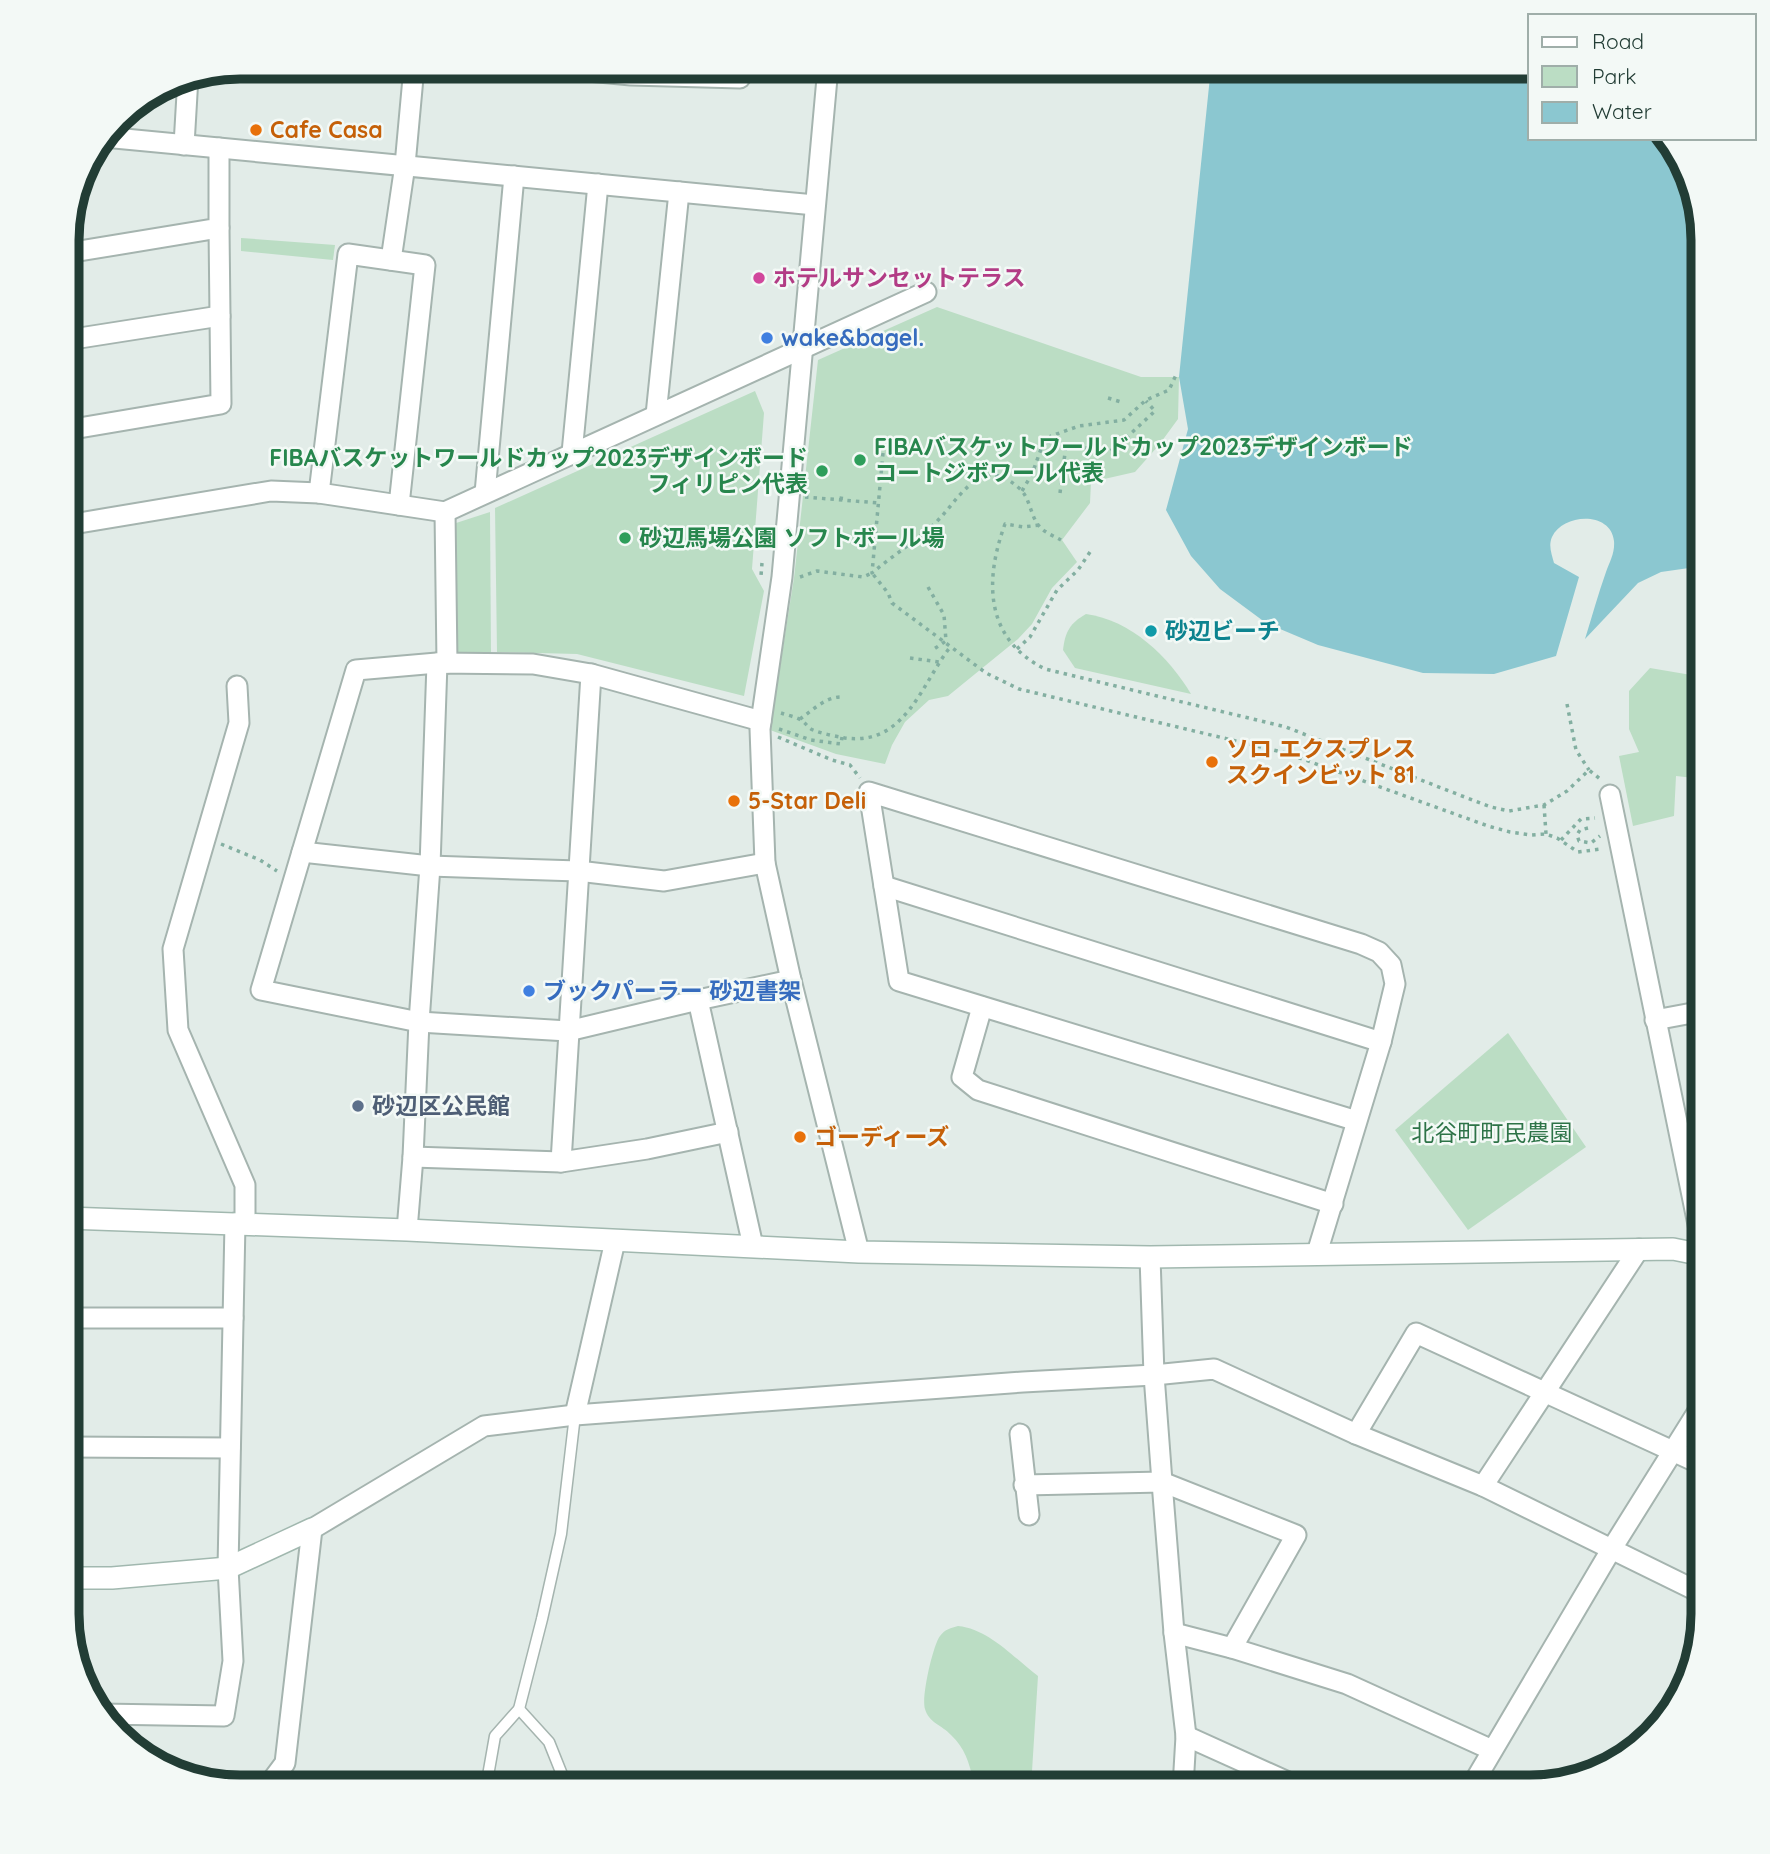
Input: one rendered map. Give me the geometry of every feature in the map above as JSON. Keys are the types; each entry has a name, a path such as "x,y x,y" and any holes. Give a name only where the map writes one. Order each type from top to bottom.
{"street":[{"path":"391,260 405,165 413,79"},
{"path":"827,79 767,721 765,863 791,980 859,1252"},
{"path":"184,145 187,87"},
{"path":"116,138 815,205"},
{"path":"79,428 221,404 219,148"},
{"path":"485,493 514,176"},
{"path":"572,453 598,184"},
{"path":"656,415 679,192"},
{"path":"79,251 219,228"},
{"path":"319,493 348,254 425,265 399,505"},
{"path":"79,523 271,491 319,493 445,512 926,292"},
{"path":"79,338 220,317"},
{"path":"407,1230 442,663 445,512"},
{"path":"767,721 591,674 533,664 442,663 356,670 261,990 419,1022 568,1031 791,980"},
{"path":"561,1162 591,674"},
{"path":"114,1714 224,1716 233,1661 228,1568 233,1318 245,1185 178,1030 173,949 239,723 237,686"},
{"path":"1317,1253 1381,1042 1395,984 1391,965 1379,952 1361,944 869,792 899,981 1357,1121"},
{"path":"1610,795 1691,1194"},
{"path":"302,852 430,866 578,871 664,881 765,863"},
{"path":"884,886 1381,1042"},
{"path":"698,1000 753,1246"},
{"path":"982,1007 962,1077 978,1090 1333,1204"},
{"path":"1655,1020 1691,1013"},
{"path":"413,1157 561,1162 647,1149 728,1132"},
{"path":"79,1218 407,1230 859,1252 1150,1257 1639,1249 1691,1251"},
{"path":"575,1415 615,1241"},
{"path":"1483,1486 1639,1249"},
{"path":"1150,1257 1154,1375 1162,1482 1174,1633 1186,1736 1184,1775"},
{"path":"79,1318 233,1318"},
{"path":"1356,1434 1416,1333 1691,1459"},
{"path":"79,1578 111,1578 228,1568 313,1529 484,1426 575,1415 1214,1369 1356,1434 1483,1486 1691,1588"},
{"path":"1478,1775 1611,1550 1691,1422"},
{"path":"1020,1434 1029,1515"},
{"path":"79,1447 230,1448"},
{"path":"1024,1485 1162,1482 1296,1535 1232,1648"},
{"path":"276,1775 285,1763 313,1529"},
{"path":"1174,1633 1348,1684 1492,1750"},
{"path":"1186,1736 1272,1775"}],"lane":[{"path":"488,1775 495,1736 519,1709 561,1534 575,1415"},
{"path":"519,1709 549,1742 563,1775"}],"path":[{"path":"1023,491 1051,436 1079,426 1124,420 1146,400 1168,390 1176,375"},
{"path":"1108,398 1121,402"},
{"path":"1126,438 1155,411 1146,400"},
{"path":"1047,442 1110,451 1116,448"},
{"path":"1060,493 1066,445"},
{"path":"883,453 872,573 888,593 892,603 986,673 1019,689 1286,753 1510,832 1546,834 1562,840 1578,852 1621,846"},
{"path":"762,563 761,576 794,578 817,572 863,577 872,573 935,523 964,489 989,475 1007,478 1023,491 1039,525 1061,540"},
{"path":"841,500 842,493"},
{"path":"789,496 879,503"},
{"path":"1039,525 1024,527 1005,524 991,588 1007,639 1030,662 1045,669 1286,727 1491,807 1508,811 1544,805 1567,791 1589,770"},
{"path":"1017,649 1030,637 1056,590 1079,570 1090,552"},
{"path":"928,587 944,615 946,641"},
{"path":"934,649 946,641"},
{"path":"800,719 811,730 842,737 867,738 884,732 901,721 914,705 951,646"},
{"path":"910,658 939,662"},
{"path":"767,721 800,719 835,696 843,697"},
{"path":"1567,704 1576,750 1610,795"},
{"path":"767,721 811,740 841,744 842,737"},
{"path":"767,721 832,760 850,765 869,792"},
{"path":"1544,805 1546,834"},
{"path":"1562,840 1581,819 1595,818 1600,821"},
{"path":"1588,828 1580,830 1577,835 1579,841 1591,843 1603,828"},
{"path":"205,840 225,845 260,860 284,874 296,873"}],"green space":[{"path":"241,238 335,245 333,260 241,251"},
{"path":"937,307 1141,377 1179,377 1178,419 1135,472 1091,482 1090,503 1062,540 1077,562 1052,588 1032,624 1018,639 948,696 929,700 905,722 885,764 836,754 770,730 794,578 818,360"},
{"name":"砂辺馬場公園 ソフトボール場","path":"755,391 764,413 752,569 764,591 744,696 577,654 497,652 495,508"},
{"path":"490,512 491,653 453,652 453,524"},
{"path":"1086,614 1118,624 1147,642 1172,667 1191,694 1075,668 1063,650 1064,644 1072,625"},
{"path":"1650,668 1691,675 1691,778 1676,776 1674,816 1633,826 1619,756 1639,752 1629,729 1629,691"},
{"name":"北谷町町民農園","path":"1508,1033 1586,1147 1468,1230 1395,1130"},
{"path":"958,1626 969,1628 991,1638 1038,1676 1032,1775 972,1775 961,1747 927,1714 924,1703 928,1672 937,1641 948,1629"}],"water":[{"path":"1210,79 1528,79 1528,140 1656,140 1670,159 1683,188 1690,219 1691,240 1691,568 1661,572 1638,583 1585,639 1612,557 1614,541 1605,524 1596,520 1576,520 1558,529 1550,544 1554,563 1579,577 1556,656 1494,674 1423,673 1318,645 1266,623 1220,589 1191,556 1166,510 1188,429 1179,377"}],"place":[{"name":"Cafe Casa","path":"256,130"},
{"name":"ホテルサンセットテラス","path":"759,278"},
{"name":"wake&bagel.","path":"767,338"},
{"name":"FIBAバスケットワールドカップ2023デザインボード コートジボワール代表","path":"860,460"},
{"name":"FIBAバスケットワールドカップ2023デザインボード フィリピン代表","path":"822,471"},
{"name":"砂辺馬場公園 ソフトボール場","path":"625,538"},
{"name":"砂辺ビーチ","path":"1151,631"},
{"name":"ソロ エクスプレス スクインビット 81","path":"1212,762"},
{"name":"5-Star Deli","path":"734,801"},
{"name":"ブックパーラー 砂辺書架","path":"529,991"},
{"name":"砂辺区公民館","path":"358,1106"},
{"name":"ゴーディーズ","path":"800,1137"}]}
